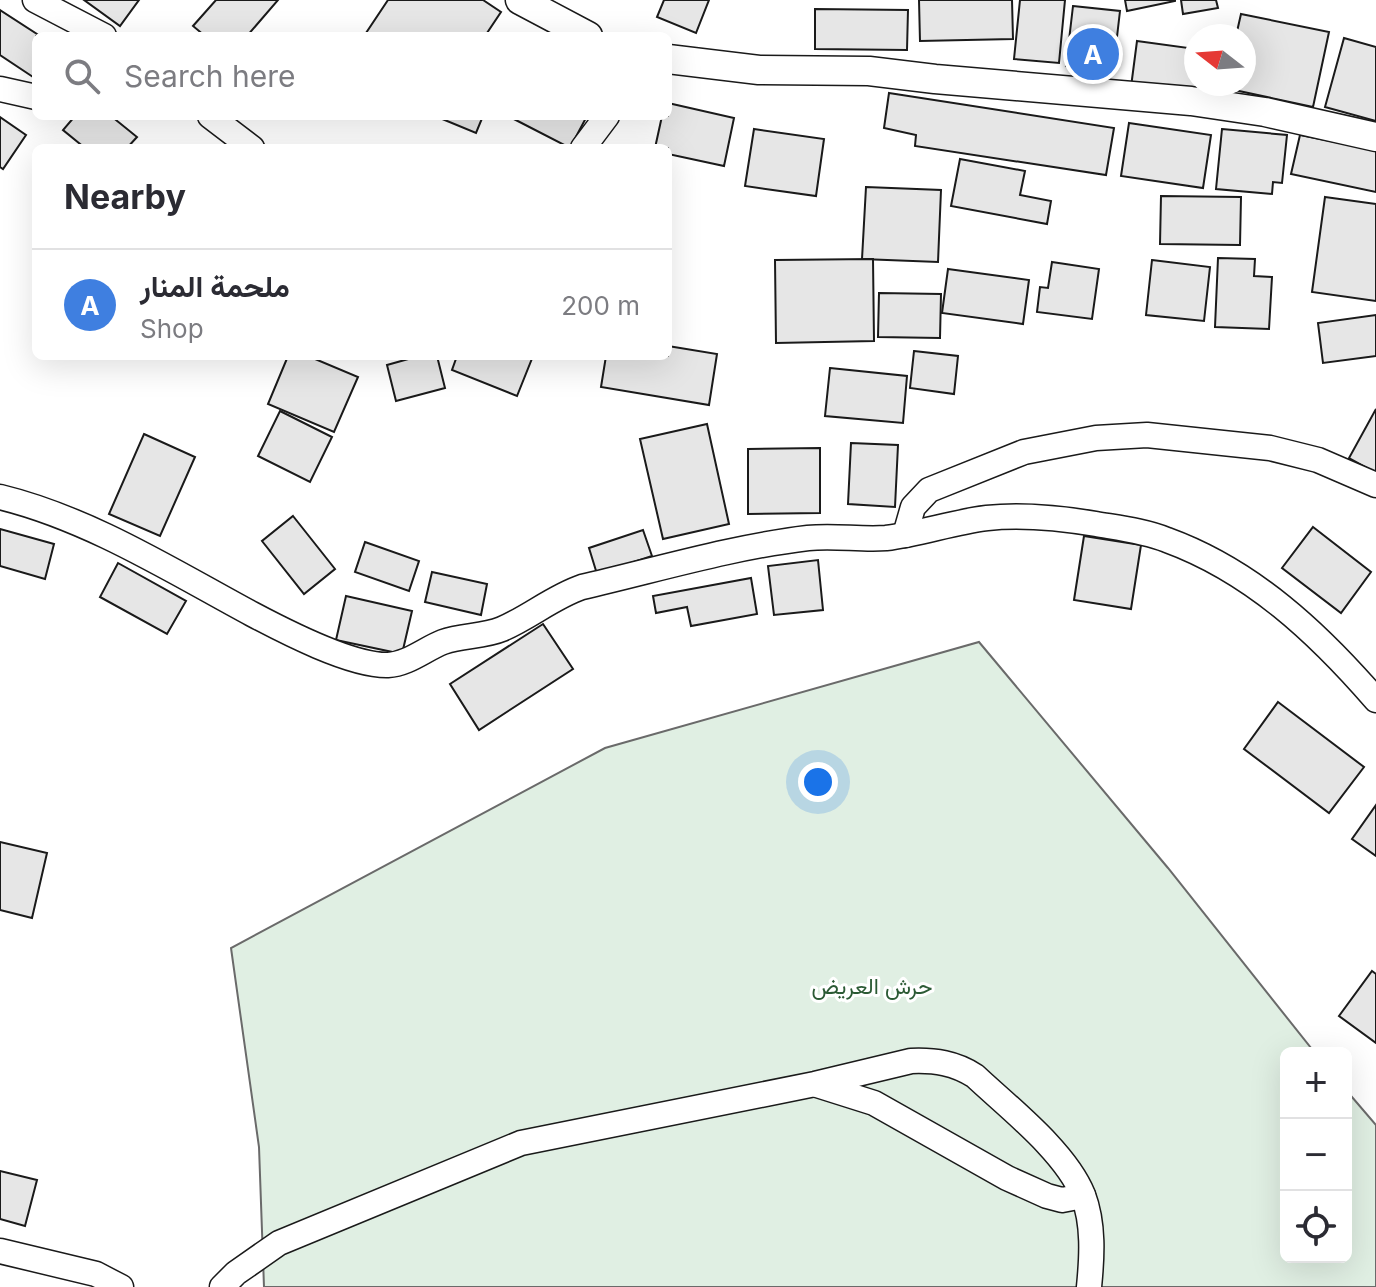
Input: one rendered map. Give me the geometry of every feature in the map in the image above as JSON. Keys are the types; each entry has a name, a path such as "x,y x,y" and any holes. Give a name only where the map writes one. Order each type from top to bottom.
{"street":[{"path":"35,0 96,32"},
{"path":"520,0 580,32"},
{"path":"672,59 759,70 869,71 1191,101 1265,112 1376,137"},
{"path":"0,89 32,96"},
{"path":"215,120 247,144"},
{"path":"586,144 604,120"},
{"path":"905,535 913,507 929,490 1024,452 1096,438 1147,435 1270,448 1318,460 1376,485"},
{"path":"0,497 85,528 287,633 362,661 387,665 410,659 444,642 504,628 562,594 582,587 789,540 833,535 883,538 988,518 1039,517 1115,527 1164,538 1200,553 1238,575 1297,618 1328,646 1376,700"},
{"path":"222,1287 236,1273 279,1243 521,1143 815,1084 911,1061 962,1067 975,1076 1061,1161 1083,1196 1092,1230 1089,1287"},
{"path":"815,1084 874,1103 1007,1178 1047,1196 1062,1200 1083,1196"},
{"path":"0,1251 96,1274 121,1287"}],"green space":[{"name":"حرش العريض","path":"979,642 1168,868 1310,1047 1280,1047 1280,1263 1352,1263 1352,1097 1376,1125 1376,1287 264,1287 259,1147 231,948 605,748"}],"building":[{"path":"84,0 139,0 120,26"},
{"path":"216,0 278,0 250,32 200,32 193,26"},
{"path":"388,0 483,0 501,12 488,32 367,32"},
{"path":"664,0 709,0 696,33 657,17"},
{"path":"919,0 1012,0 1013,39 920,41"},
{"path":"1020,0 1065,0 1059,63 1014,59"},
{"path":"1125,0 1175,0 1175,1 1127,11"},
{"path":"1181,0 1216,0 1218,8 1183,14"},
{"path":"1073,6 1120,11 1113,71 1066,66"},
{"path":"815,9 908,10 907,50 815,49"},
{"path":"0,10 34,32 32,76 0,55"},
{"path":"1241,14 1329,32 1313,107 1256,95 1256,24 1239,24"},
{"path":"1344,38 1376,47 1376,121 1325,107"},
{"path":"1137,41 1184,47 1184,95 1131,87"},
{"path":"889,93 1114,128 1106,175 915,146 916,135 884,128"},
{"path":"672,104 734,118 724,166 672,155 672,144 656,144 661,120 672,120"},
{"path":"0,117 26,135 3,169 0,167"},
{"path":"72,120 116,120 137,137 131,144 80,144 63,130"},
{"path":"445,120 481,120 476,133"},
{"path":"516,120 585,120 572,144 562,144"},
{"path":"1129,123 1211,135 1203,188 1121,176"},
{"path":"754,129 824,139 816,196 745,186"},
{"path":"1222,129 1287,135 1282,183 1273,182 1272,194 1216,189"},
{"path":"1300,135 1376,150 1376,192 1291,174"},
{"path":"960,159 1025,171 1020,195 1051,201 1047,224 951,206"},
{"path":"866,187 941,190 938,262 862,259"},
{"path":"1161,196 1241,197 1240,245 1160,244"},
{"path":"1325,197 1376,204 1376,301 1312,292"},
{"path":"1218,258 1255,259 1254,276 1272,277 1269,329 1215,327"},
{"path":"873,259 874,341 776,343 775,260"},
{"path":"1152,260 1210,267 1204,321 1146,315"},
{"path":"1052,262 1099,269 1092,319 1037,312 1040,287 1048,288"},
{"path":"948,269 1029,280 1023,324 942,313"},
{"path":"879,293 941,294 940,338 878,337"},
{"path":"1376,315 1376,356 1323,363 1318,323"},
{"path":"672,347 717,354 709,405 601,387 605,360 672,360"},
{"path":"914,351 958,356 954,394 910,388"},
{"path":"286,360 318,360 358,377 334,432 268,404"},
{"path":"405,360 438,360 445,388 396,401 387,365"},
{"path":"456,360 531,360 517,396 452,370"},
{"path":"830,368 907,376 903,423 825,416"},
{"path":"1376,409 1376,473 1349,458"},
{"path":"280,411 332,437 310,482 258,456"},
{"path":"707,424 729,524 663,539 640,439"},
{"path":"144,434 195,457 160,536 109,514"},
{"path":"851,443 898,445 895,507 848,504"},
{"path":"820,448 820,513 748,514 748,449"},
{"path":"293,516 335,569 304,594 262,541"},
{"path":"1313,527 1371,572 1341,613 1282,568"},
{"path":"0,529 54,544 45,579 0,566"},
{"path":"643,530 652,556 597,574 589,548"},
{"path":"1084,536 1141,545 1131,609 1074,600"},
{"path":"365,542 419,561 409,591 355,572"},
{"path":"818,560 823,610 774,615 768,566"},
{"path":"118,563 186,601 167,634 100,597"},
{"path":"432,572 487,584 481,615 425,602"},
{"path":"751,578 757,614 691,626 687,607 656,613 653,596"},
{"path":"346,596 412,611 402,654 336,640"},
{"path":"543,624 573,669 479,730 450,684"},
{"path":"1278,702 1364,767 1329,813 1244,749"},
{"path":"1376,805 1376,856 1352,839"},
{"path":"0,842 47,853 32,918 0,910"},
{"path":"1372,971 1376,974 1376,1043 1339,1016"},
{"path":"0,1171 37,1180 25,1226 0,1219"}],"place":[{"name":"ملحمة المنار","path":"1093,54"}]}
